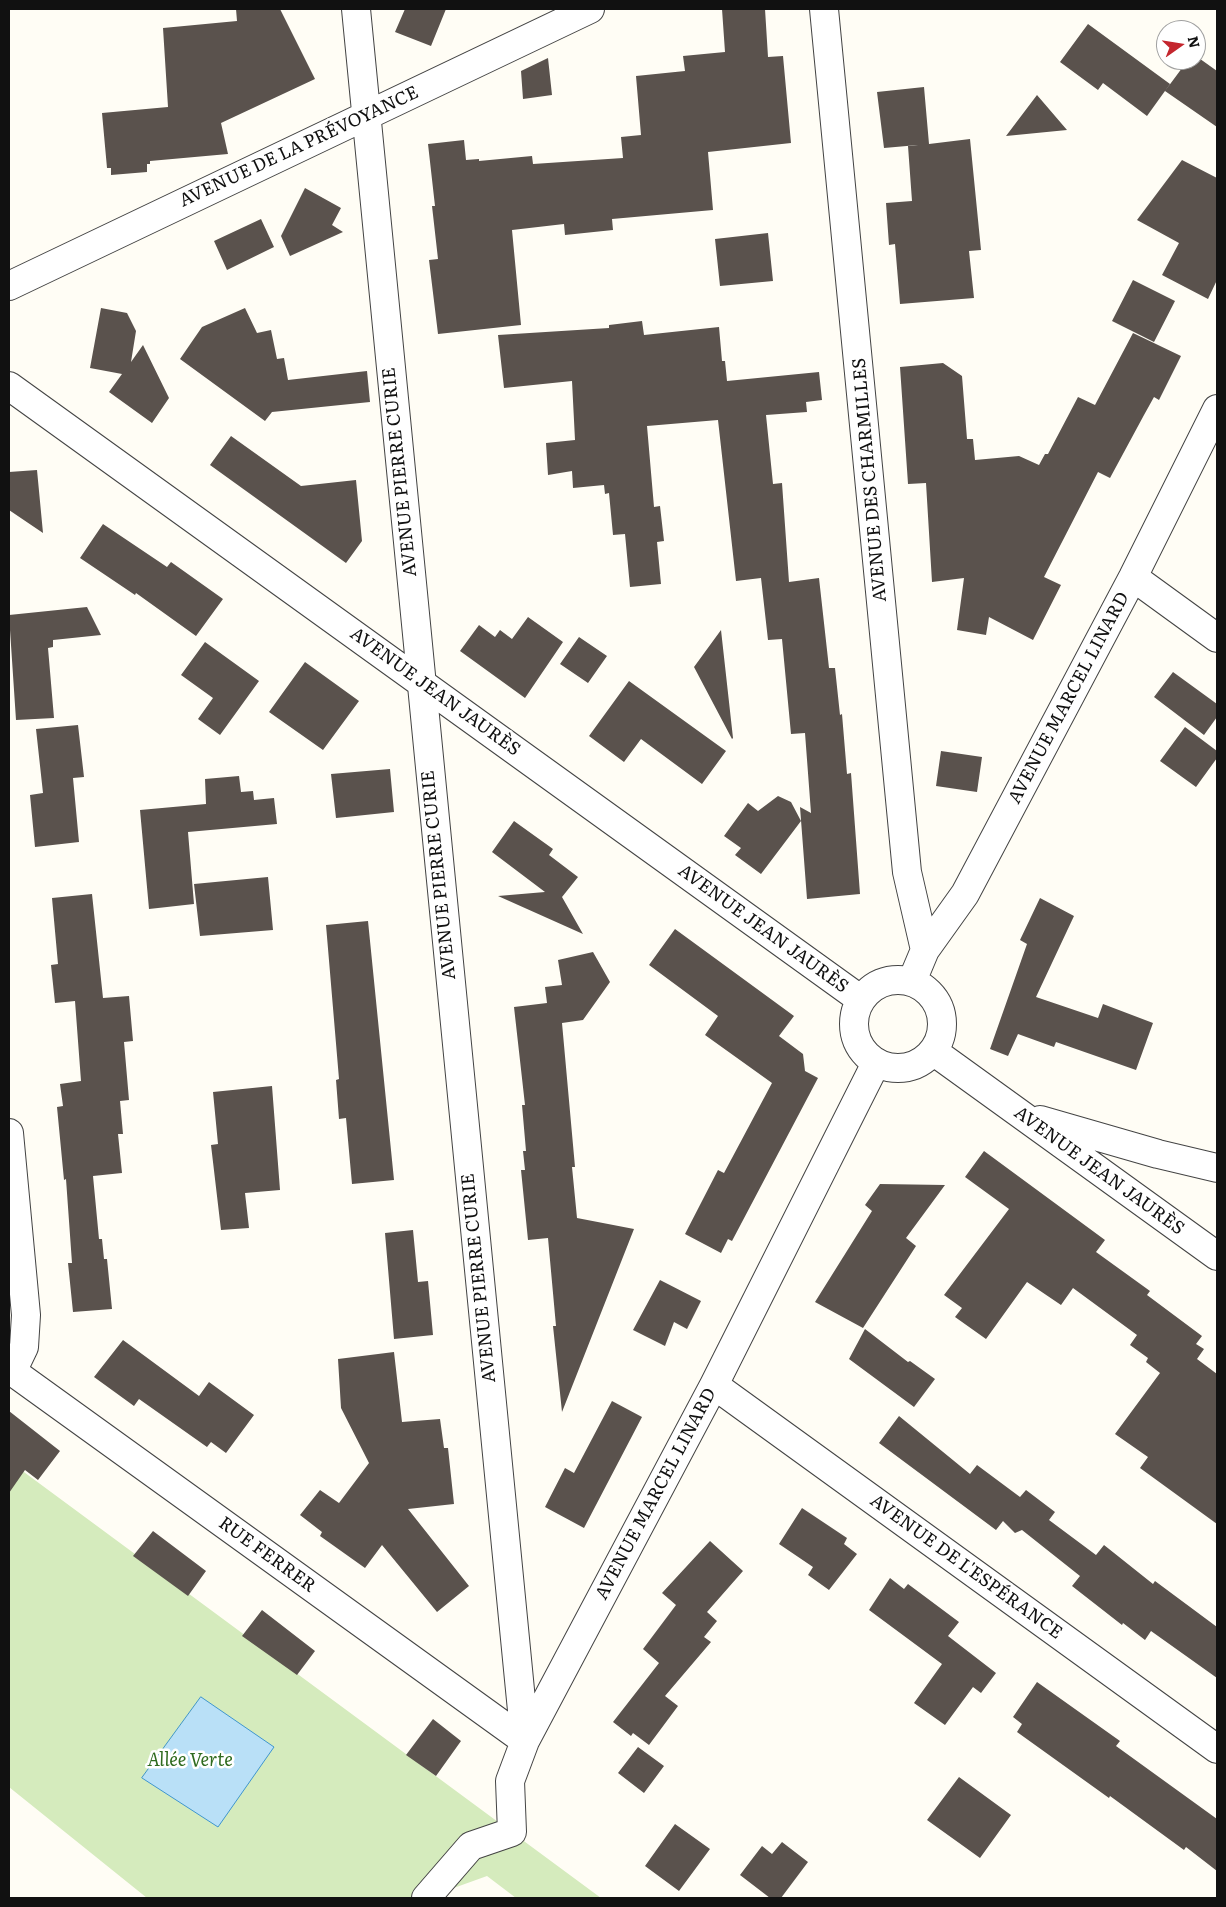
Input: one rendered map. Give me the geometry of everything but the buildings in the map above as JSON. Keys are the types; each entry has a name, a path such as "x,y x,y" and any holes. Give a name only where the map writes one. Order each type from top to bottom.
{"street":[{"name":"AVENUE PIERRE CURIE","path":"356,9 525,1741"},
{"name":"AVENUE DE LA PRÉVOYANCE","path":"9,286 590,9"},
{"name":"AVENUE DES CHARMILLES","path":"824,9 907,872 925,950"},
{"name":"AVENUE JEAN JAURÈS","path":"9,386 860,1000"},
{"name":"AVENUE MARCEL LINARD","path":"912,981 925,950 965,894 1133,577 1217,409"},
{"path":"1133,577 1217,638"},
{"path":"889,980 912,981 925,988 935,998 941,1011 943,1025 940,1039 933,1051 924,1060 900,1068 888,1067 876,1062 865,1053 857,1041 854,1027 855,1013 860,1000 878,984 889,980"},
{"name":"AVENUE JEAN JAURÈS","path":"933,1051 1217,1256"},
{"name":"AVENUE MARCEL LINARD","path":"426,1898 471,1846 512,1832 510,1781 525,1741 714,1385 876,1062"},
{"path":"1020,1114 1158,1154 1217,1168"},
{"path":"9,1133 26,1314 24,1347 11,1370"},
{"name":"RUE FERRER","path":"11,1370 525,1741"},
{"name":"AVENUE DE L'ESPÉRANCE","path":"714,1385 1217,1749"}],"green space":[{"name":"Allée Verte","path":"9,1461 601,1898 516,1898 487,1876 426,1898 147,1898 9,1787"}],"water":[{"path":"201,1697 274,1747 218,1827 142,1778"}]}
